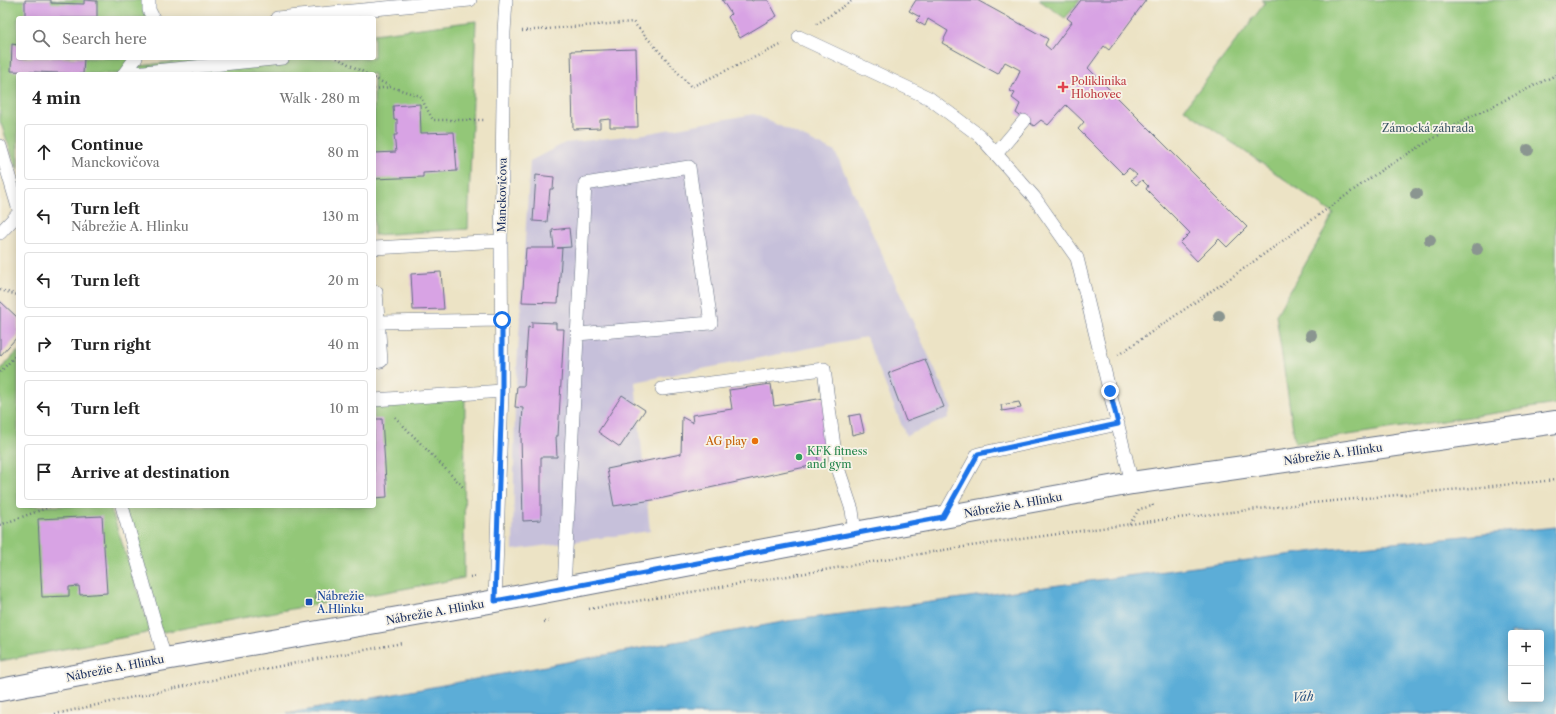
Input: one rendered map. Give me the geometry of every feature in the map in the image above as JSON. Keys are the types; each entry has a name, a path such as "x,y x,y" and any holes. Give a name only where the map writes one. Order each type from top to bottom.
{"street":[{"name":"Nábrežie A. Hlinku","path":"0,690 165,659 495,601 855,533 1132,483 1556,422"}],"lane":[{"path":"149,0 149,10 152,16"},
{"path":"316,16 470,0"},
{"name":"Manckovičova","path":"495,601 502,391 501,241 504,32 506,0"},
{"path":"799,37 929,98 980,136 1034,197 1077,258 1132,483"},
{"path":"126,72 134,60"},
{"path":"144,72 263,60"},
{"path":"996,154 1024,121"},
{"path":"0,146 16,200"},
{"path":"564,588 577,334 585,184 689,168 711,323 577,334"},
{"path":"0,233 16,216"},
{"path":"376,248 501,241"},
{"path":"376,292 381,361 376,362"},
{"path":"378,322 502,320"},
{"path":"662,389 824,369 836,462 852,510 855,533"},
{"path":"380,400 502,391"},
{"path":"943,517 978,454 1118,424"},
{"path":"123,508 165,659"}],"path":[{"path":"504,32 633,22 691,87 799,37 853,0"},
{"path":"341,60 363,72"},
{"path":"1103,365 1383,169 1462,121 1556,75"},
{"path":"376,79 391,87 420,96 433,120 503,120"},
{"path":"376,89 391,87"},
{"path":"0,290 16,294"},
{"path":"0,372 16,355"},
{"path":"380,400 464,488"},
{"path":"585,609 948,549 1130,524 1312,502 1556,480"},
{"path":"1130,524 1139,509 1153,506 1152,501"},
{"path":"0,525 47,508"},
{"path":"545,617 546,622"},
{"path":"55,714 251,672 408,642"}],"shaded area":[{"path":"754,114 835,152 952,407 948,418 906,436 866,337 635,382 650,531 513,550 515,398 530,161 565,143 644,134"}],"green space":[{"path":"0,0 149,0 149,10 146,16 16,16 16,60 133,60 134,67 184,60 376,60 376,34 476,21 468,229 376,235 376,72 16,72 16,165 0,121"},
{"path":"1039,0 1081,0 1065,18"},
{"name":"Zámocká záhrada","path":"1261,0 1556,0 1556,404 1295,443 1276,315 1334,214 1184,109 1265,3"},
{"path":"16,353 16,508 111,508 150,629 147,633 0,661 0,370"},
{"path":"465,394 464,578 158,633 123,508 376,508 376,400"}],"water":[{"name":"Váh","path":"1556,527 1556,714 287,714 788,621 1331,549"}],"building":[{"path":"25,0 51,0 51,3 84,4 84,0 97,1 97,16 25,16"},
{"path":"722,0 768,0 777,16 740,38 728,17 731,14"},
{"path":"916,0 977,0 1048,39 1045,45 1051,50 1072,22 1067,18 1081,0 1146,0 1109,50 1104,46 1088,68 1247,227 1227,247 1219,239 1197,261 1180,243 1190,233 1146,189 1148,186 1142,180 1136,185 1131,180 1137,175 1129,168 1123,174 1078,129 1084,122 1066,105 1048,125 1041,120 1034,126 1016,113 1020,104 1012,98 1015,93 1010,91 1020,70 1005,62 998,74 942,43 948,31 928,19 925,26 916,21 920,17 909,11"},
{"path":"12,44 16,45 16,60 84,60 83,72 11,71"},
{"path":"636,49 638,127 610,127 610,119 600,120 600,128 573,129 571,51"},
{"path":"420,104 421,133 454,132 457,171 423,173 423,177 376,179 376,153 396,152 394,135 397,135 397,119 394,120 393,106"},
{"path":"536,175 554,177 553,189 550,189 547,222 533,221"},
{"path":"569,228 571,247 557,248 562,248 558,303 522,302 526,248 554,248 552,230"},
{"path":"441,272 444,309 413,310 411,274"},
{"path":"0,301 16,316 16,338 0,356"},
{"path":"532,322 556,323 556,329 564,329 558,436 556,436 557,457 541,457 541,520 523,521 521,436 523,408 515,407 517,386 524,386 528,327 532,328"},
{"path":"925,359 944,407 906,421 888,373"},
{"name":"AG play","path":"771,384 774,406 824,398 830,450 816,452 819,464 659,499 614,506 607,469 681,454 682,417 693,423 692,415 732,409 729,390"},
{"path":"622,395 645,410 620,447 598,432"},
{"path":"1019,402 1021,408 1002,411 1001,405"},
{"path":"860,414 864,432 852,435 849,416"},
{"path":"376,419 382,419 387,497 376,498"},
{"path":"102,516 107,593 80,595 79,586 69,587 69,596 42,597 38,519"},
{"path":"328,592 329,598 316,600 315,594"}],"place":[{"name":"Poliklinika Hlohovec","path":"1063,87"},
{"name":"AG play","path":"755,441"},
{"name":"KFK fitness and gym","path":"799,457"},
{"name":"Nábrežie A.Hlinku","path":"309,602"}],"route":[{"path":"502,320 502,391 495,601 943,517 978,454 1118,424 1110,391"}]}
